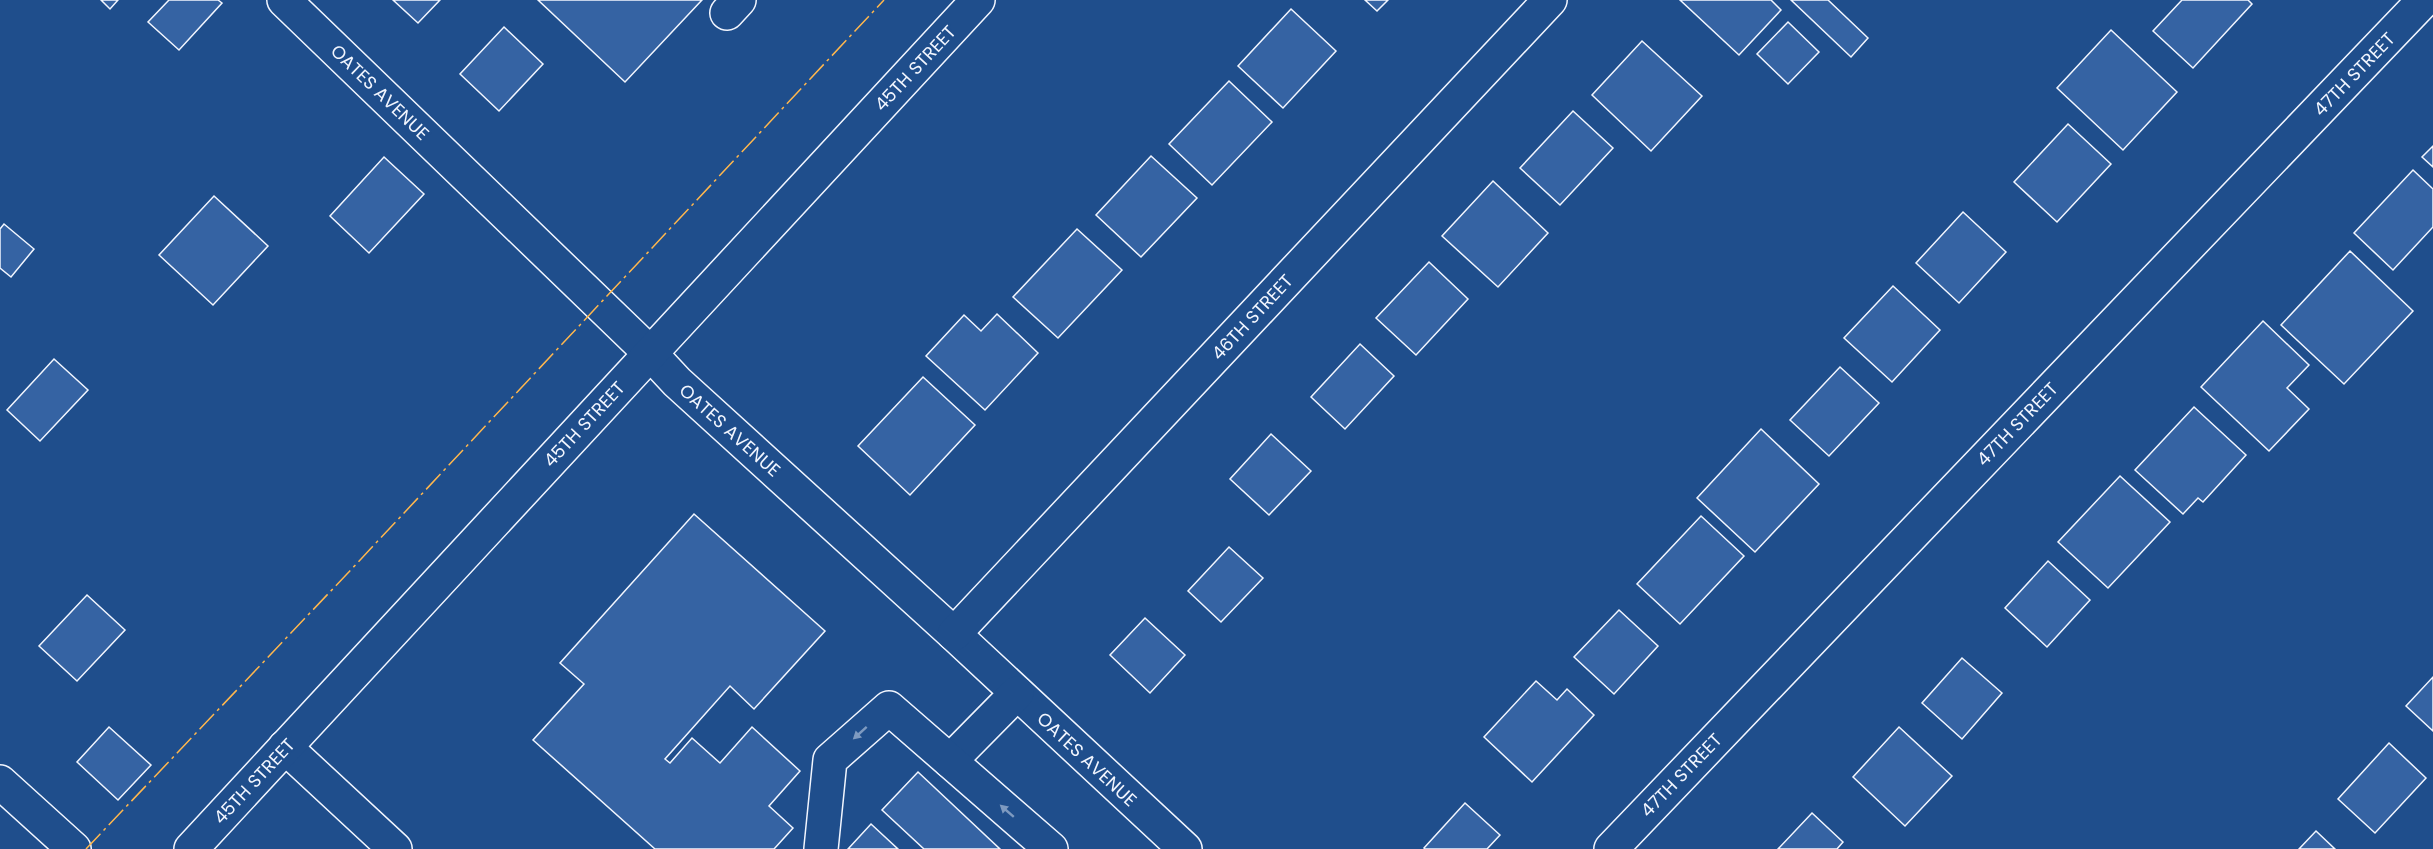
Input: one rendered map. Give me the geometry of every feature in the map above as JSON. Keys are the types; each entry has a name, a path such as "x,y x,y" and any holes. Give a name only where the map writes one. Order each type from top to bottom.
{"street":[{"name":"OATES AVENUE","path":"284,0 650,353 677,382 954,634 1185,849"},
{"name":"45TH STREET","path":"191,849 978,0"},
{"name":"46TH STREET","path":"954,634 1550,0"},
{"name":"47TH STREET","path":"1611,849 2424,0"},
{"path":"950,761 1017,693"},
{"path":"821,849 830,760 889,708 1051,849"},
{"path":"285,747 395,849"},
{"path":"0,782 74,849"}],"building":[{"path":"101,0 118,0 110,9"},
{"path":"169,0 218,0 222,3 179,50 148,22"},
{"path":"393,0 440,0 418,23"},
{"path":"538,0 702,0 625,82"},
{"path":"1365,0 1388,0 1377,11"},
{"path":"1680,0 1771,0 1781,10 1739,55"},
{"path":"1791,0 1828,0 1868,38 1851,57"},
{"path":"2182,0 2248,0 2252,4 2193,68 2153,31"},
{"path":"1291,9 1336,51 1283,108 1238,66"},
{"path":"1788,22 1819,52 1788,84 1757,54"},
{"path":"504,27 543,64 499,111 460,74"},
{"path":"2111,30 2177,92 2123,150 2057,88"},
{"path":"1642,41 1702,96 1651,151 1592,95"},
{"path":"1229,81 1272,122 1212,185 1169,144"},
{"path":"1573,111 1613,148 1560,205 1520,168"},
{"path":"2068,124 2111,164 2057,222 2014,182"},
{"path":"2433,146 2433,167 2422,157"},
{"path":"1151,156 1197,198 1141,257 1096,215"},
{"path":"384,157 424,194 369,253 330,216"},
{"path":"2413,170 2433,189 2433,227 2393,270 2354,233"},
{"path":"1493,181 1548,233 1498,287 1442,236"},
{"path":"214,196 268,246 213,305 159,255"},
{"path":"1963,212 2006,252 1959,303 1916,263"},
{"path":"4,224 34,249 11,277 0,268 0,229"},
{"path":"1077,229 1122,270 1058,338 1013,297"},
{"path":"2350,251 2413,311 2344,384 2281,325"},
{"path":"1429,262 1468,299 1416,355 1376,318"},
{"path":"1893,286 1940,330 1892,382 1844,338"},
{"path":"997,314 1038,353 985,410 926,356 964,315 981,331"},
{"path":"2263,321 2309,365 2287,388 2309,409 2269,451 2201,387"},
{"path":"1360,344 1394,376 1345,429 1311,397"},
{"path":"54,359 88,390 40,441 7,410"},
{"path":"1840,367 1879,403 1829,456 1790,420"},
{"path":"923,377 975,425 910,495 858,446"},
{"path":"2194,407 2246,455 2203,502 2198,498 2183,514 2135,470"},
{"path":"1761,429 1819,484 1755,552 1697,498"},
{"path":"1271,434 1311,471 1269,515 1230,479"},
{"path":"2120,476 2170,522 2108,588 2058,542"},
{"path":"694,514 825,631 754,709 730,686 665,759 670,763 692,738 720,763 752,727 800,771 769,806 793,828 774,849 655,849 533,740 584,684 560,663"},
{"path":"1701,516 1744,556 1680,624 1637,584"},
{"path":"1229,547 1263,578 1221,622 1188,591"},
{"path":"2048,561 2090,600 2047,647 2005,608"},
{"path":"87,595 125,630 77,681 39,646"},
{"path":"1619,610 1658,646 1614,694 1574,657"},
{"path":"1145,618 1185,655 1150,693 1110,655"},
{"path":"1962,658 2002,693 1962,739 1922,703"},
{"path":"2433,677 2433,731 2406,706"},
{"path":"1536,681 1557,700 1567,689 1594,715 1532,782 1484,737"},
{"path":"109,727 151,765 118,800 77,762"},
{"path":"1899,727 1952,776 1905,826 1853,777"},
{"path":"2389,743 2426,778 2375,833 2338,799"},
{"path":"918,772 1000,849 924,849 882,810"},
{"path":"1465,803 1500,835 1487,849 1425,849 1424,848"},
{"path":"1812,813 1843,842 1837,849 1778,849"},
{"path":"871,824 898,849 848,849"},
{"path":"2316,831 2335,849 2299,849"}],"power":[{"path":"86,849 884,0"}]}
